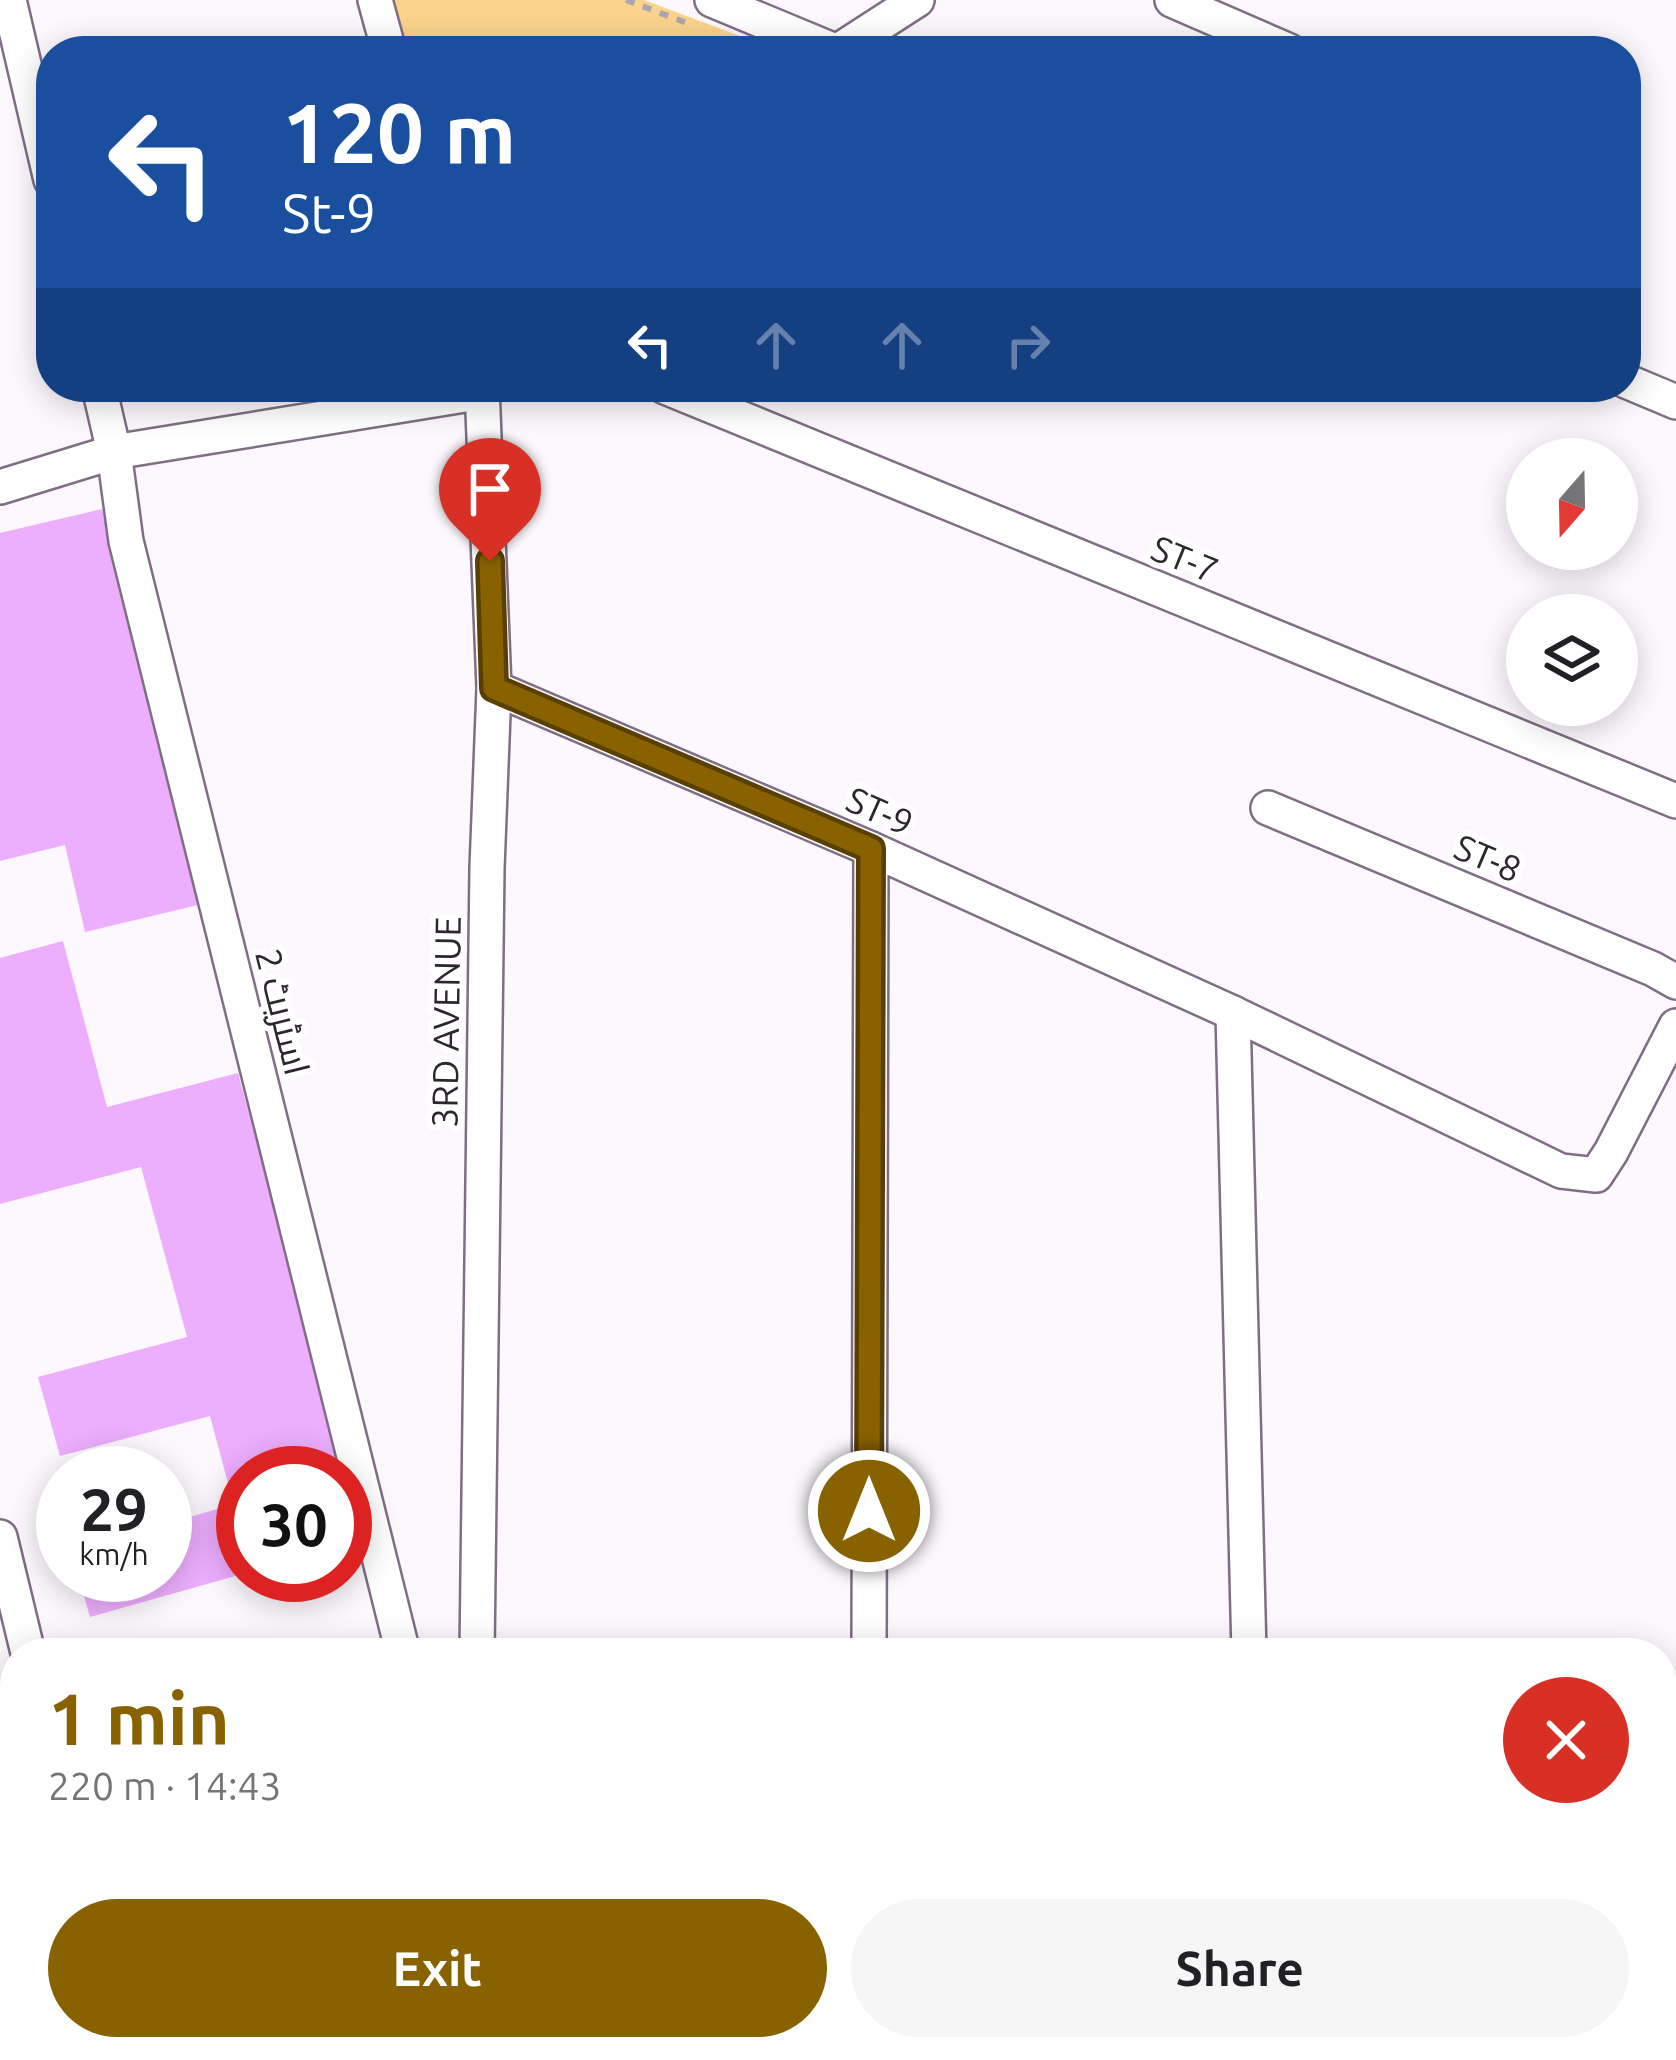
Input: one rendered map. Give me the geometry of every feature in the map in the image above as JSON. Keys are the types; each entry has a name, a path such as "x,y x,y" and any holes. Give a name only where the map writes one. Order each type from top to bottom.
{"street":[{"path":"9,0 36,116"},
{"path":"375,0 385,36"},
{"path":"712,0 800,36"},
{"path":"861,36 917,0"},
{"path":"1172,0 1255,36"},
{"path":"1641,387 1676,402"},
{"name":"اسٹریٹ 2","path":"102,402 126,541 400,1638"},
{"path":"0,488 114,452 408,402"},
{"name":"3RD AVENUE","path":"477,1638 487,868 494,688 485,402"},
{"name":"ST-7","path":"702,402 1676,801"},
{"name":"ST-9","path":"494,688 871,849 1232,1013 1561,1171 1596,1174 1676,1026"},
{"name":"ST-8","path":"1268,808 1676,982"},
{"path":"869,1638 871,849"},
{"path":"1232,1013 1249,1638"},
{"path":"0,1537 24,1638"}],"shaded area":[{"path":"386,0 644,0 740,36 395,36"}],"building":[{"path":"102,509 198,905 85,932 65,845 0,861 0,533"},
{"path":"63,941 107,1107 238,1073 338,1446 218,1446 210,1416 98,1446 57,1446 38,1377 187,1337 141,1167 0,1204 0,958"},
{"path":"216,1509 216,1581 192,1588 192,1516"},
{"path":"86,1602 143,1602 90,1617"}],"route":[{"path":"490,561 494,688 871,849 869,1511"}]}
